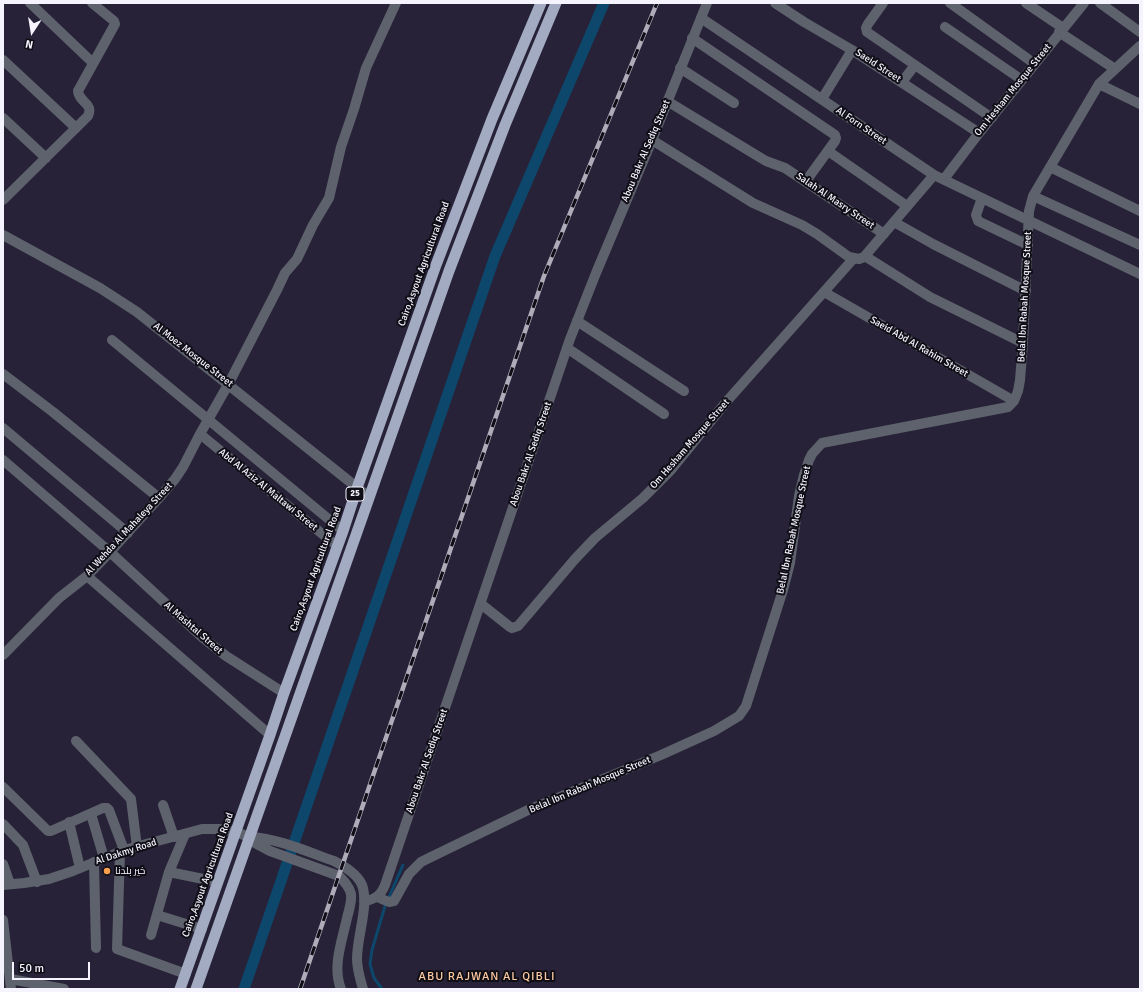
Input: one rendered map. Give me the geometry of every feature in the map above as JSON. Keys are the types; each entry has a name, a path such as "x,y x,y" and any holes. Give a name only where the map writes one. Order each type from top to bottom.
{"highway":[{"name":"Cairo,Asyout Agricultural Road","path":"180,989 284,693 343,531 436,264 509,78 541,3"},
{"name":"25","path":"196,989 449,271 522,83 556,3"},
{"path":"509,78 522,83"},
{"path":"460,200 474,205"}],"street":[{"path":"30,3 93,63"},
{"name":"Al Wehda Al Mahaleya Street","path":"3,654 59,598 87,576 128,533 179,473 229,384 283,277 297,259 313,225 329,198 341,147 366,68 396,3"},
{"name":"Abou Bakr Al Sediq Street","path":"384,900 382,891 567,348 598,266 652,140 707,3"},
{"name":"Saeid Street","path":"775,3 852,50 979,133"},
{"path":"882,3 868,24 866,28 867,32 992,118"},
{"path":"950,3 1035,64"},
{"path":"1026,3 1115,69"},
{"name":"Om Hesham Mosque Street","path":"944,179 979,133 1084,3"},
{"path":"1100,3 1140,32"},
{"path":"3,200 88,116 90,108 79,96 78,91 114,24 114,21 95,4"},
{"name":"Al Forn Street","path":"701,18 934,175 1140,274"},
{"path":"945,27 1022,80"},
{"path":"692,38 835,135 836,139 806,181"},
{"name":"Belal Ibn Rabah Mosque Street","path":"384,900 392,902 396,899 404,881 421,862 528,810 661,755 714,731 739,716 746,706 783,590 790,563 799,496 809,460 816,449 827,442 1008,407 1014,401 1018,391 1023,343 1030,204 1033,196 1099,84 1139,48"},
{"path":"822,99 852,50"},
{"path":"3,60 76,128"},
{"path":"902,82 915,65"},
{"path":"680,68 734,103"},
{"path":"1099,84 1140,104"},
{"name":"Salah Al Masry Street","path":"667,101 756,155 785,168 884,234"},
{"path":"3,118 46,158"},
{"path":"652,140 759,207 802,225 818,234 845,254 859,258 868,258 930,297 1023,343"},
{"path":"828,151 908,206"},
{"path":"1050,167 1140,211"},
{"name":"Om Hesham Mosque Street","path":"481,604 510,627 515,628 518,626 575,559 595,538 643,498 664,477 727,401 824,292 884,234 934,175"},
{"path":"1033,196 1140,245"},
{"path":"982,198 976,214 978,221 1028,245"},
{"path":"894,222 933,244 1026,291"},
{"name":"Al Moez Mosque Street","path":"3,235 119,299 155,325 369,497"},
{"name":"Saeid Abd Al Rahim Street","path":"824,292 1014,401"},
{"path":"577,322 684,391"},
{"path":"112,340 343,531"},
{"path":"567,348 664,414"},
{"path":"3,374 53,412 159,498"},
{"path":"3,428 128,533"},
{"name":"Abd Al Aziz Al Maltawi Street","path":"200,434 337,546"},
{"name":"Al Mashtal Street","path":"3,460 110,552 214,647 237,664 284,693"},
{"path":"87,576 270,735"},
{"path":"76,741 131,799 137,846"},
{"path":"3,787 46,831 51,831 103,808 108,808 122,851 116,950 186,974"},
{"path":"163,805 174,837"},
{"path":"91,814 104,858"},
{"path":"69,822 80,868"},
{"path":"3,824 23,845 37,882"},
{"name":"Al Dakmy Road","path":"6,884 37,882 61,876 137,846 202,829 219,829 236,832 249,837 255,843 272,846"},
{"path":"151,935 169,872 185,834"},
{"path":"272,846 334,861 354,874 362,886 364,901 357,958 358,971 363,989"},
{"path":"272,846 339,876 346,883 351,893 351,904 338,962 337,975 339,989"},
{"path":"94,862 96,948"},
{"path":"3,864 6,884"},
{"path":"169,872 218,882"},
{"path":"364,901 384,900"},
{"path":"157,915 202,929"},
{"path":"3,920 10,984 64,989"}],"waterway":[{"path":"244,989 495,256 604,3"},
{"path":"382,989 374,978 370,964 372,950 385,906 403,865"}],"railway":[{"path":"300,989 544,276 657,3"}],"place":[{"name":"خير بلدنا","path":"107,871"}],"district":[{"name":"ABU RAJWAN AL QIBLI","path":"487,977"}]}
